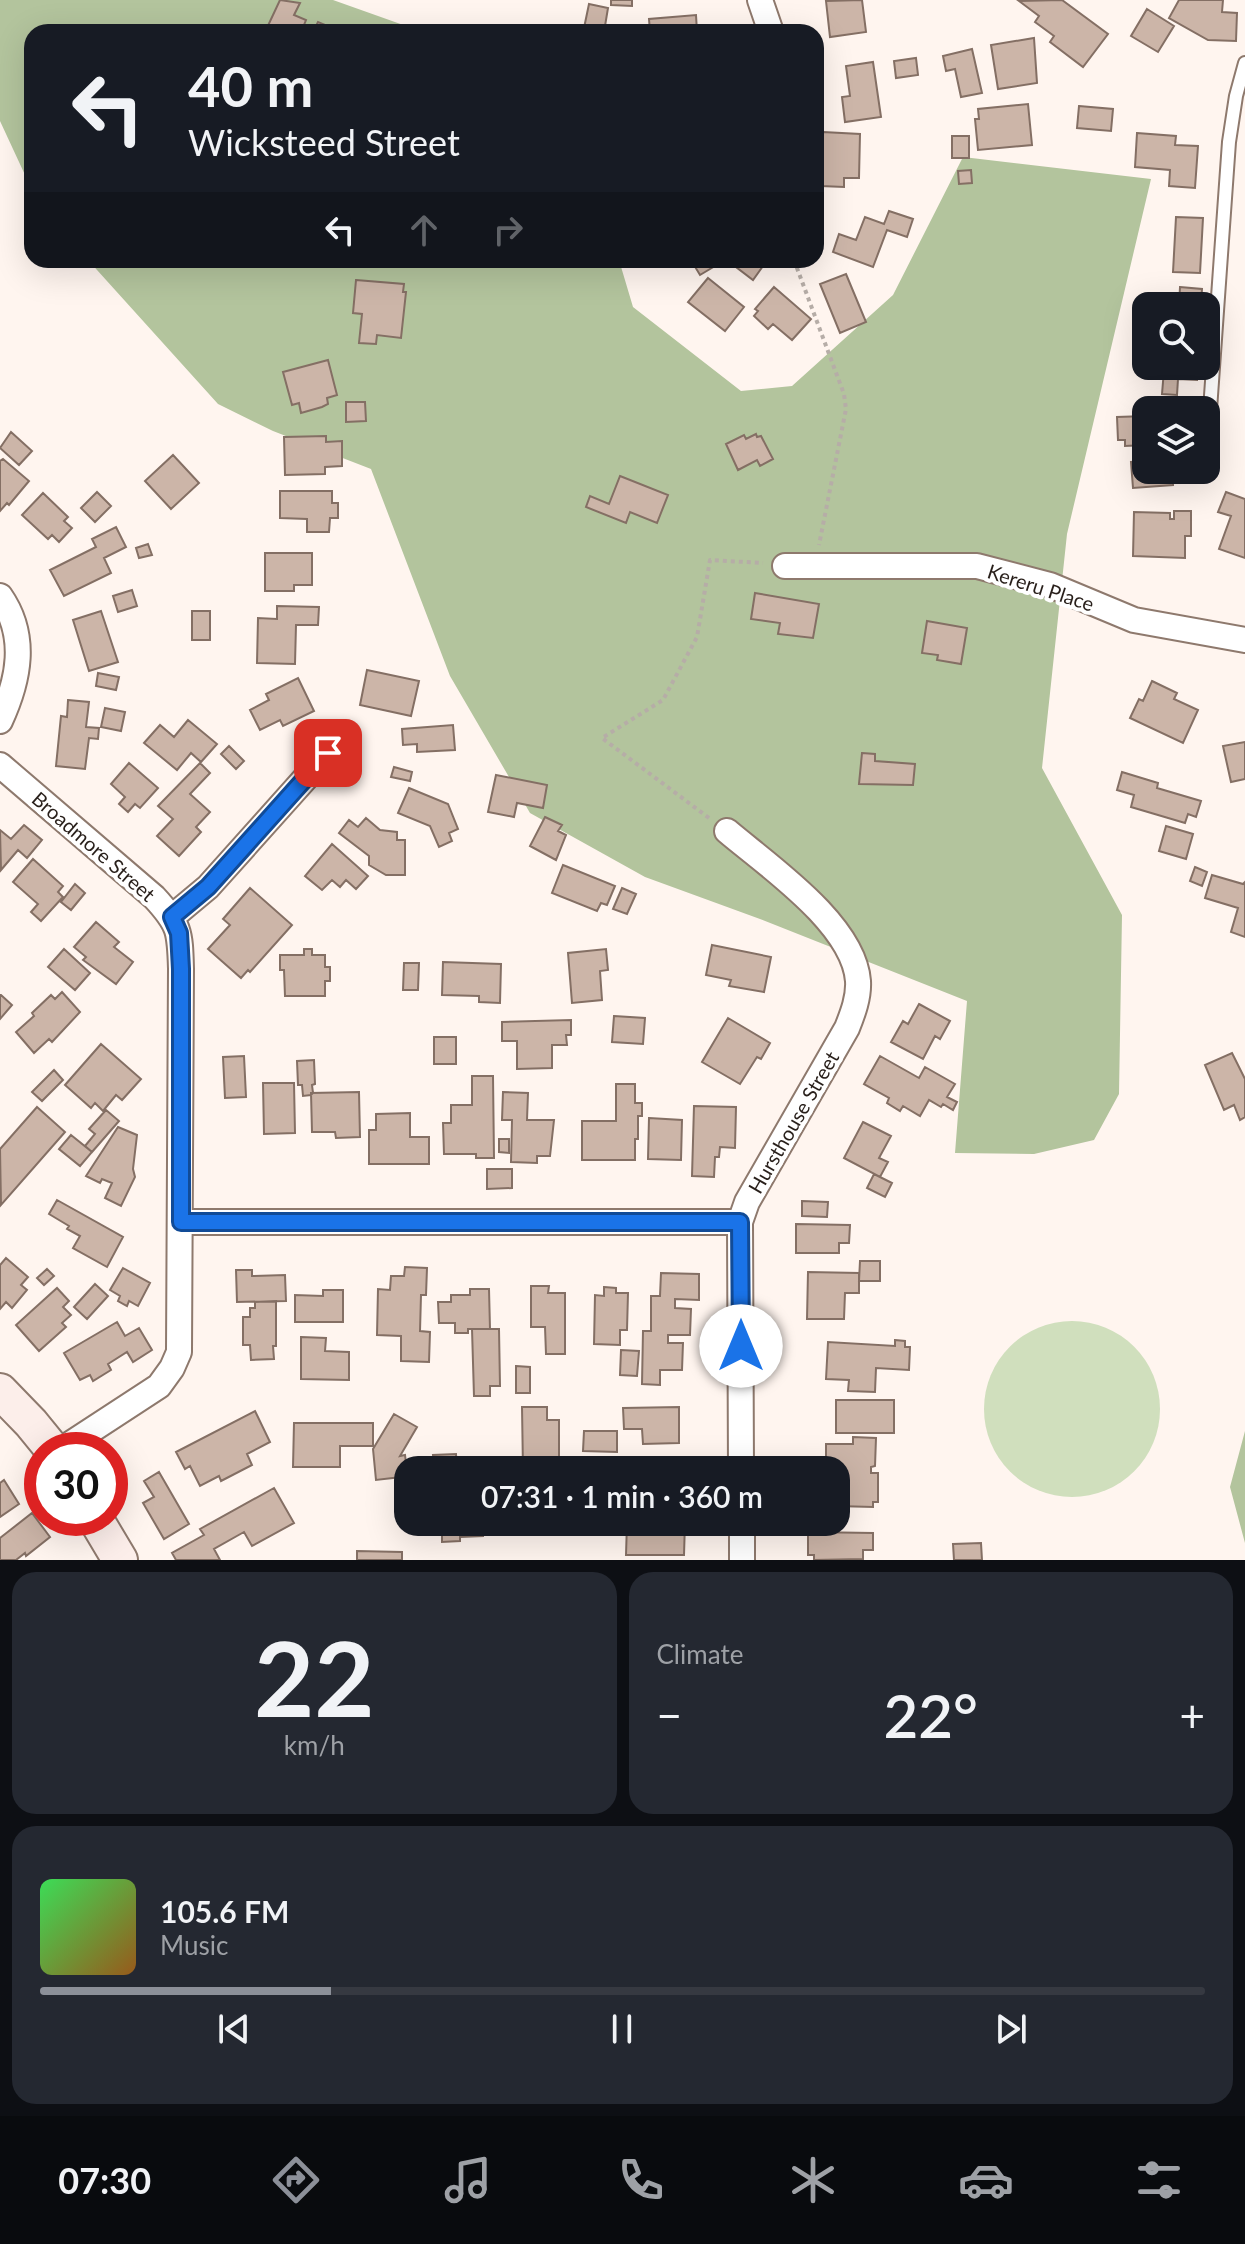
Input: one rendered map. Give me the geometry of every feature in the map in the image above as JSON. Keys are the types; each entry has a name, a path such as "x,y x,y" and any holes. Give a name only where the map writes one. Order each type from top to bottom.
{"main road":[{"path":"0,1391 37,1432"},
{"path":"106,1536 120,1560"}],"street":[{"path":"760,0 768,24"},
{"name":"Kereru Place","path":"777,564 977,566 1050,585 1134,620 1245,640"},
{"path":"0,596 17,636 18,665 13,692 0,721"},
{"path":"172,917 208,887 328,753"},
{"name":"Broadmore Street","path":"0,765 154,897 172,917 179,933 179,1352 159,1386 89,1432"},
{"name":"Hursthouse Street","path":"727,831 808,900 834,929 847,946 858,980 853,1013 847,1028 747,1202 740,1222 741,1456"},
{"path":"181,1222 740,1222"},
{"path":"742,1536 742,1560"}],"lane":[{"path":"1211,396 1229,142 1245,63"}],"path":[{"path":"797,268 844,394 846,409 814,566"},
{"path":"727,831 602,738 663,700 697,637 710,560 777,564"}],"green space":[{"path":"0,0 333,0 400,24 24,24 24,173 0,121"},
{"path":"963,157 1151,179 1067,534 1042,768 1122,915 1119,1094 1094,1140 1034,1154 955,1153 967,1001 645,877 530,813 450,676 371,469 273,431 218,404 95,268 621,268 633,307 741,391 792,386 893,295"},
{"path":"1072,1321 1106,1328 1134,1347 1153,1375 1160,1409 1153,1443 1134,1471 1106,1490 1072,1497 1038,1490 1010,1471 991,1443 984,1409 991,1375 1010,1347 1038,1328"},
{"path":"1245,1431 1245,1543 1230,1487"}],"building":[{"path":"280,0 300,3 294,15 306,20 304,24 269,24"},
{"path":"611,0 632,0 632,6 611,5"},
{"path":"862,0 866,32 830,37 826,1"},
{"path":"1062,0 1108,34 1083,67 1050,42 1054,36 1035,22 1039,16 1019,1"},
{"path":"1179,0 1223,0 1222,12 1237,13 1236,41 1208,40 1169,18"},
{"path":"589,4 608,8 605,24 585,24"},
{"path":"1147,9 1174,26 1158,52 1131,36"},
{"path":"696,15 697,24 649,24 649,19"},
{"path":"1034,38 1037,83 998,89 991,45"},
{"path":"972,49 982,93 961,97 955,69 946,71 943,56"},
{"path":"916,58 918,75 896,78 894,61"},
{"path":"873,62 881,117 845,122 842,97 850,96 846,66"},
{"path":"1028,104 1032,145 978,150 975,119 979,119 978,109"},
{"path":"1079,106 1113,109 1111,131 1077,128"},
{"path":"824,132 860,134 859,178 844,178 844,187 824,186"},
{"path":"1137,133 1176,136 1175,145 1198,146 1195,188 1169,186 1170,170 1135,167"},
{"path":"952,136 969,136 969,158 952,158"},
{"path":"971,170 972,183 959,184 958,171"},
{"path":"889,211 913,219 907,237 887,230 873,267 833,252 839,234 856,240 865,217 884,224"},
{"path":"1176,217 1203,218 1200,273 1173,272"},
{"path":"696,268 712,268 700,275"},
{"path":"737,268 762,268 753,280"},
{"path":"846,274 866,322 840,333 820,284"},
{"path":"708,278 744,307 725,331 688,302"},
{"path":"356,280 404,284 403,292 406,292 401,338 377,335 376,344 359,343 362,314 353,313"},
{"path":"774,287 811,319 792,340 773,324 768,329 754,316 758,311 755,309"},
{"path":"1180,287 1202,289 1202,292 1180,292"},
{"path":"328,360 337,395 327,398 328,404 322,407 301,413 299,403 292,405 283,372"},
{"path":"1163,380 1178,380 1177,395 1162,394"},
{"path":"346,402 365,402 366,421 346,422"},
{"path":"1132,416 1132,446 1125,446 1125,440 1118,440 1117,417"},
{"path":"11,432 32,451 19,465 0,448"},
{"path":"756,434 757,437 761,436 773,459 760,466 757,460 738,470 726,444 744,435 746,439"},
{"path":"326,436 326,442 342,441 342,466 325,467 325,474 285,475 284,437"},
{"path":"173,455 199,483 171,509 145,481"},
{"path":"3,459 29,481 0,511 0,461"},
{"path":"620,476 668,495 657,523 630,512 626,523 586,507 590,496 609,504"},
{"path":"1133,484 1173,484 1173,485 1133,488"},
{"path":"280,491 332,491 332,503 338,503 338,518 330,518 329,532 307,532 307,519 280,518"},
{"path":"97,492 111,506 95,522 81,508"},
{"path":"1226,492 1245,499 1245,558 1219,549 1231,516 1218,512"},
{"path":"43,493 68,517 64,521 72,528 59,542 52,535 48,539 22,515"},
{"path":"1174,511 1191,511 1191,536 1185,536 1185,558 1133,556 1134,512 1170,513 1170,519 1174,519"},
{"path":"116,527 126,547 104,558 111,573 64,596 50,570 96,547 92,539"},
{"path":"148,544 152,555 139,558 136,548"},
{"path":"265,553 312,553 312,585 294,585 294,591 265,591"},
{"path":"132,590 137,606 118,612 113,596"},
{"path":"755,593 819,604 813,638 778,634 780,623 751,619"},
{"path":"277,606 319,607 318,625 296,625 295,664 257,663 258,618 277,619"},
{"path":"101,611 118,662 89,671 73,620"},
{"path":"192,611 210,611 210,640 192,640"},
{"path":"927,621 967,628 961,664 937,660 938,655 922,653"},
{"path":"367,670 419,681 411,716 360,705"},
{"path":"98,673 119,677 116,690 96,686"},
{"path":"298,678 314,711 283,726 280,720 260,730 250,710 269,700 266,694"},
{"path":"1152,681 1177,693 1174,699 1198,710 1183,743 1130,718 1139,699 1143,701"},
{"path":"68,700 89,702 86,727 99,728 98,739 89,738 85,769 56,766 61,716 67,717"},
{"path":"105,708 125,712 121,731 101,727"},
{"path":"188,720 217,744 201,762 191,753 177,770 144,743 160,725 174,737"},
{"path":"453,725 455,750 417,752 417,744 403,745 402,729"},
{"path":"1245,742 1245,779 1231,782 1223,746"},
{"path":"229,746 244,761 236,769 221,754"},
{"path":"862,753 875,754 875,761 915,764 913,785 859,784"},
{"path":"129,763 158,788 140,808 135,804 128,812 119,804 125,797 111,784"},
{"path":"200,763 210,773 190,794 210,812 196,827 201,832 179,856 157,836 173,819 158,806"},
{"path":"394,767 412,772 410,781 391,777"},
{"path":"1122,772 1158,783 1157,788 1201,801 1196,817 1188,814 1185,823 1131,807 1134,795 1117,790"},
{"path":"496,775 547,785 543,808 517,803 514,817 488,812"},
{"path":"409,788 448,804 458,829 449,833 452,841 439,847 430,826 398,813"},
{"path":"545,817 562,825 558,831 566,835 556,860 530,846"},
{"path":"366,818 380,830 397,832 397,840 405,840 405,875 386,875 369,865 369,856 339,833 349,820 358,827"},
{"path":"24,825 42,840 27,858 18,850 1,870 0,830 11,839"},
{"path":"1166,826 1193,834 1186,859 1159,851"},
{"path":"332,844 368,876 356,889 346,880 340,887 332,880 322,890 305,876"},
{"path":"33,859 63,886 58,892 63,897 41,921 31,912 38,904 13,882"},
{"path":"563,865 615,886 607,905 601,903 597,911 552,893"},
{"path":"1195,867 1207,872 1202,886 1190,881"},
{"path":"1212,875 1245,882 1245,937 1231,932 1238,908 1205,898"},
{"path":"75,884 85,893 71,910 61,902"},
{"path":"250,888 292,925 241,978 208,949 230,925 223,919"},
{"path":"622,888 636,894 627,914 613,909"},
{"path":"96,922 119,942 114,947 133,962 116,984 83,960 86,957 74,947"},
{"path":"712,945 771,957 764,992 729,986 731,980 706,975"},
{"path":"64,949 90,973 75,990 48,967"},
{"path":"304,949 312,949 312,955 325,955 325,967 330,967 330,981 325,981 325,996 285,996 280,955 304,955"},
{"path":"606,949 608,970 600,971 602,1000 572,1003 568,953"},
{"path":"443,962 501,964 500,1003 479,1002 479,996 442,995"},
{"path":"404,963 419,963 418,990 403,990"},
{"path":"62,992 80,1012 52,1042 49,1039 34,1053 16,1032 51,995 55,999"},
{"path":"0,995 12,1005 0,1019"},
{"path":"919,1004 950,1021 940,1039 935,1036 923,1059 891,1042 903,1021 908,1024"},
{"path":"614,1016 645,1018 643,1044 612,1042"},
{"path":"728,1018 770,1043 740,1084 702,1062"},
{"path":"571,1020 571,1035 566,1035 567,1045 552,1045 552,1068 517,1069 517,1041 502,1041 502,1022"},
{"path":"434,1037 456,1037 456,1064 434,1064"},
{"path":"101,1044 141,1079 122,1100 116,1095 103,1111 95,1103 91,1108 65,1085"},
{"path":"1232,1053 1245,1079 1245,1117 1240,1120 1234,1105 1224,1110 1205,1065"},
{"path":"244,1056 246,1097 225,1098 223,1057"},
{"path":"880,1056 919,1078 925,1067 955,1084 947,1097 957,1102 953,1110 929,1100 920,1116 903,1106 900,1111 887,1103 889,1098 864,1084"},
{"path":"314,1060 313,1093 303,1096 302,1085 298,1085 297,1061"},
{"path":"54,1070 63,1080 42,1101 32,1092"},
{"path":"472,1076 493,1076 494,1158 476,1158 476,1154 444,1154 443,1123 451,1123 451,1105 472,1105"},
{"path":"263,1083 294,1083 295,1133 264,1134"},
{"path":"616,1084 635,1084 635,1103 642,1103 642,1116 638,1116 638,1139 635,1139 635,1160 582,1160 582,1121 616,1121"},
{"path":"359,1092 360,1137 336,1138 335,1132 312,1132 311,1093"},
{"path":"503,1092 528,1093 527,1120 554,1120 550,1156 537,1156 537,1163 511,1162 512,1120 502,1120"},
{"path":"694,1106 736,1107 735,1148 720,1147 719,1157 715,1157 714,1177 692,1176"},
{"path":"37,1107 65,1132 1,1205 0,1149"},
{"path":"106,1110 119,1121 92,1152 85,1146 95,1134 89,1129"},
{"path":"410,1113 410,1137 429,1137 429,1164 369,1164 369,1130 376,1130 376,1114"},
{"path":"649,1118 682,1120 681,1160 648,1159"},
{"path":"863,1122 891,1136 879,1158 888,1162 880,1177 844,1158"},
{"path":"118,1127 137,1135 135,1177 121,1206 105,1198 112,1183 102,1179 100,1183 86,1176"},
{"path":"71,1135 92,1152 80,1166 59,1149"},
{"path":"499,1139 509,1139 509,1153 499,1152"},
{"path":"487,1169 512,1169 512,1188 487,1189"},
{"path":"874,1174 892,1183 885,1197 867,1188"},
{"path":"57,1200 123,1237 107,1267 73,1248 80,1236 49,1214"},
{"path":"802,1201 828,1202 827,1217 802,1216"},
{"path":"796,1224 850,1225 849,1243 839,1243 839,1253 796,1253"},
{"path":"6,1258 28,1277 21,1285 27,1290 12,1308 6,1302 0,1309 0,1265"},
{"path":"860,1261 880,1261 880,1281 859,1281"},
{"path":"405,1267 427,1268 426,1295 421,1295 420,1331 430,1332 429,1362 401,1361 401,1336 377,1335 378,1289 390,1290 391,1276 404,1276"},
{"path":"123,1268 150,1283 138,1306 129,1301 127,1306 118,1301 120,1296 110,1290"},
{"path":"47,1269 54,1276 44,1285 37,1278"},
{"path":"236,1270 252,1270 252,1276 285,1275 286,1301 237,1302"},
{"path":"808,1272 859,1273 859,1293 845,1293 844,1319 807,1319"},
{"path":"661,1273 699,1274 699,1300 675,1299 675,1308 691,1309 690,1335 668,1335 668,1343 683,1343 682,1370 660,1370 660,1385 642,1384 643,1331 651,1331 651,1296 660,1296"},
{"path":"95,1284 108,1296 87,1319 74,1307"},
{"path":"531,1286 549,1286 548,1293 565,1293 565,1354 546,1354 545,1327 531,1327"},
{"path":"604,1287 616,1288 616,1293 628,1293 627,1330 620,1330 620,1345 594,1344 595,1295 604,1296"},
{"path":"57,1288 69,1301 63,1307 71,1315 62,1323 66,1327 39,1351 16,1325"},
{"path":"470,1289 489,1289 490,1329 468,1329 468,1333 455,1333 455,1323 439,1323 438,1302 451,1302 451,1295 470,1295"},
{"path":"323,1290 343,1290 343,1322 295,1322 295,1295 323,1296"},
{"path":"276,1301 274,1359 251,1360 250,1345 243,1345 243,1317 250,1317 250,1308 255,1308 255,1302"},
{"path":"117,1322 125,1336 139,1328 152,1350 133,1362 127,1352 108,1364 111,1370 93,1381 90,1375 80,1380 64,1353"},
{"path":"472,1329 499,1329 500,1386 490,1386 490,1396 474,1396"},
{"path":"301,1337 326,1338 325,1351 349,1352 349,1380 301,1379"},
{"path":"895,1340 905,1341 905,1347 910,1347 909,1370 876,1368 875,1392 848,1391 849,1380 826,1379 828,1342 895,1346"},
{"path":"621,1350 639,1351 637,1376 620,1375"},
{"path":"516,1366 530,1367 530,1393 516,1393"},
{"path":"836,1400 894,1400 894,1433 836,1433"},
{"path":"522,1407 547,1407 547,1420 559,1420 559,1456 523,1456"},
{"path":"679,1407 679,1443 643,1444 642,1429 624,1429 623,1408"},
{"path":"255,1411 270,1442 247,1454 252,1465 221,1481 219,1476 200,1486 190,1466 185,1469 176,1452"},
{"path":"394,1414 417,1427 400,1456 394,1456 394,1478 376,1480 373,1449"},
{"path":"294,1423 373,1423 373,1446 340,1446 340,1467 293,1467"},
{"path":"584,1431 617,1431 617,1452 583,1451"},
{"path":"853,1437 876,1438 875,1466 871,1467 871,1473 878,1473 878,1502 873,1502 873,1507 850,1506 850,1456 826,1456 826,1444 853,1444"},
{"path":"159,1472 189,1524 164,1539 143,1503 154,1497 144,1481"},
{"path":"4,1480 19,1504 0,1517 0,1483"},
{"path":"274,1488 294,1523 252,1546 244,1532 214,1549 220,1560 176,1560 172,1553 204,1535 200,1529"},
{"path":"24,1519 24,1536 50,1537 16,1560 0,1560 0,1538"},
{"path":"873,1533 873,1550 863,1550 863,1559 814,1560 814,1555 808,1555 808,1536"},
{"path":"442,1536 483,1536 460,1537 460,1541 442,1542"},
{"path":"627,1536 685,1536 684,1555 626,1555"},
{"path":"981,1543 982,1560 954,1560 953,1544"},
{"path":"357,1551 402,1552 402,1560 357,1560"}],"route":[{"path":"328,753 208,887 172,917 179,933 181,969 181,1222 740,1222 741,1346"}]}
